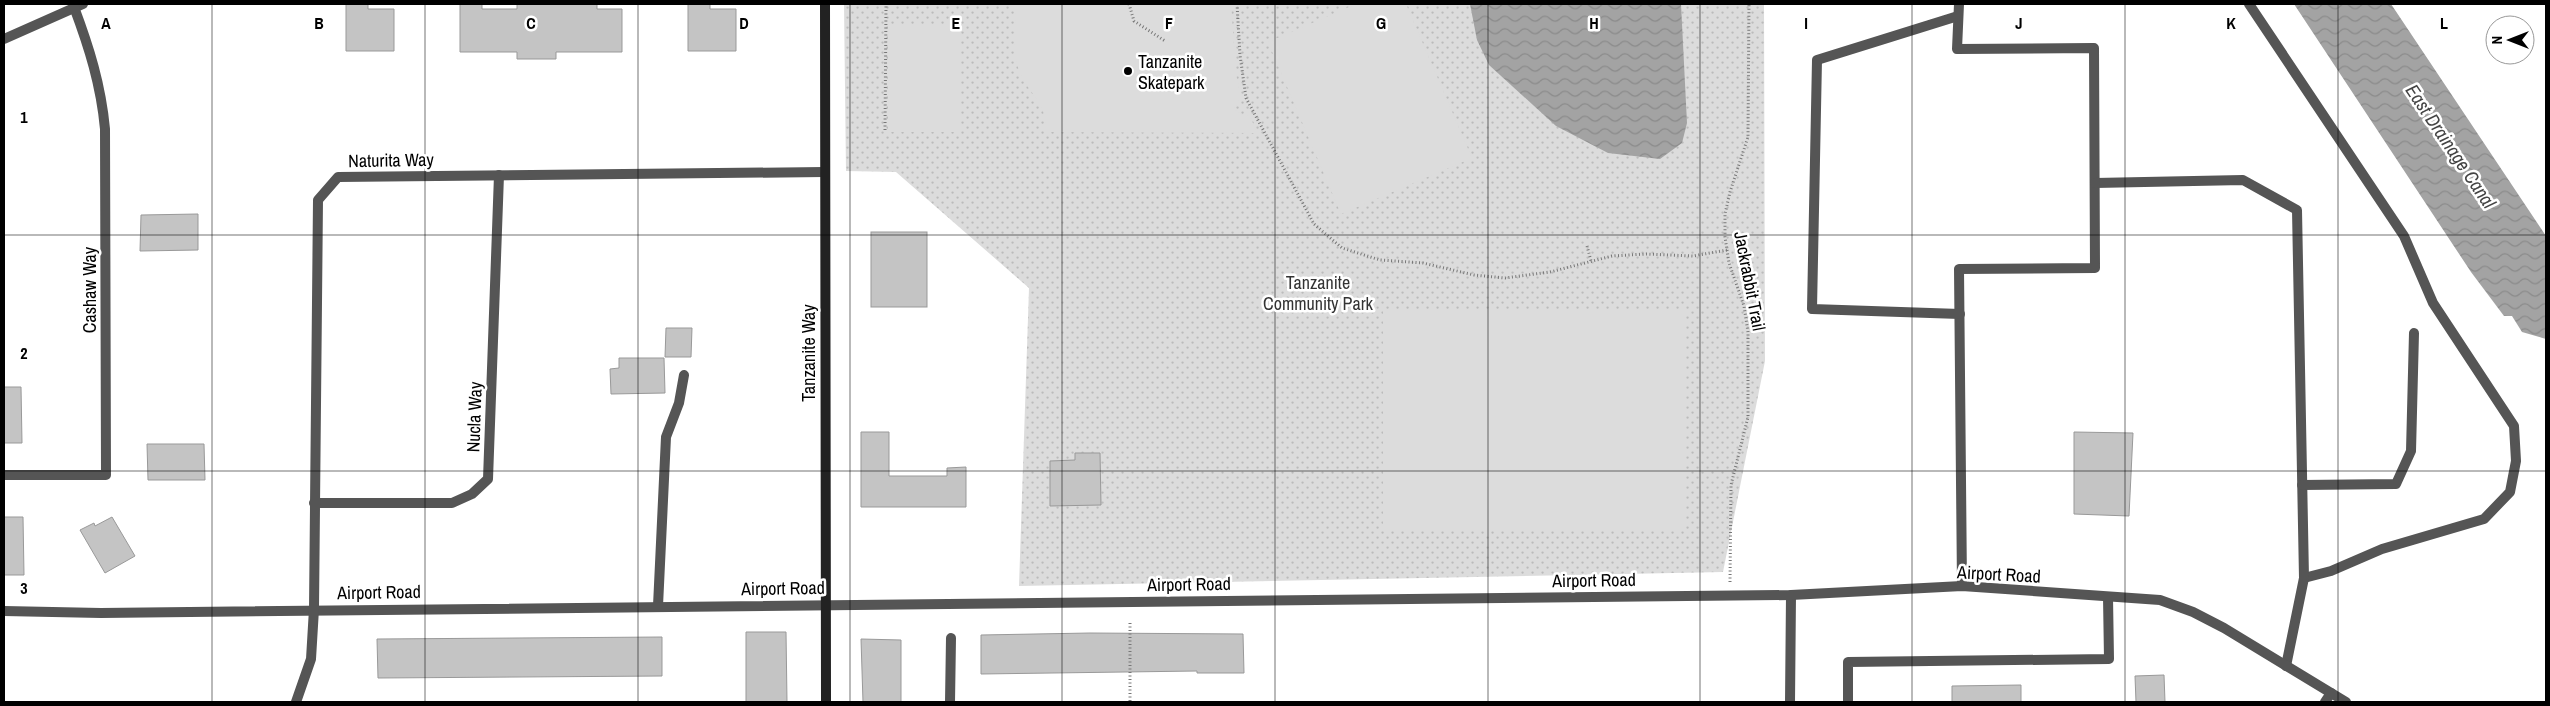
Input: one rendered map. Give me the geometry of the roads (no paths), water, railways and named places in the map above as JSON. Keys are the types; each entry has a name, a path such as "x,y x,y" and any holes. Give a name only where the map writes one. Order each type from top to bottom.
{"street":[{"name":"Tanzanite Way","path":"825,4 824,604 826,702"},
{"path":"1959,4 1957,49 2094,48 2095,183 2095,268 1959,270 1962,586"},
{"path":"2249,4 2404,236 2433,303 2514,426 2516,461 2510,492 2484,519 2382,549 2331,571 2304,578"},
{"path":"4,39 79,5"},
{"name":"Cashaw Way","path":"4,475 106,475 105,129 102,96 79,5"},
{"path":"1958,16 1817,60 1812,309 1960,314"},
{"name":"Naturita Way","path":"296,702 311,659 314,609 318,200 338,177 824,172"},
{"name":"Nucla Way","path":"314,503 452,503 472,494 488,478 499,175"},
{"path":"2095,183 2243,180 2297,210 2304,578 2286,666"},
{"path":"2302,485 2396,484 2410,451 2414,333"},
{"path":"658,606 666,437 679,403 684,375"},
{"name":"Airport Road","path":"4,611 101,613 314,609 1791,595 1962,586 2160,600 2193,612 2224,628 2286,666 2328,698 2346,702"},
{"path":"1790,702 1791,595"},
{"path":"1848,702 1848,662 2109,659 2108,597"},
{"path":"950,702 951,638"}],"water":[{"path":"1470,4 1681,4 1687,123 1682,143 1660,159 1608,153 1556,126 1489,65 1477,40"},
{"name":"East Drainage Canal","path":"2294,4 2391,4 2546,236 2546,339 2522,332 2512,316 2504,316 2471,272"}],"place":[{"name":"Tanzanite Skatepark","path":"1128,71"}],"park label":[{"name":"Tanzanite Community Park","path":"1318,292"}]}
